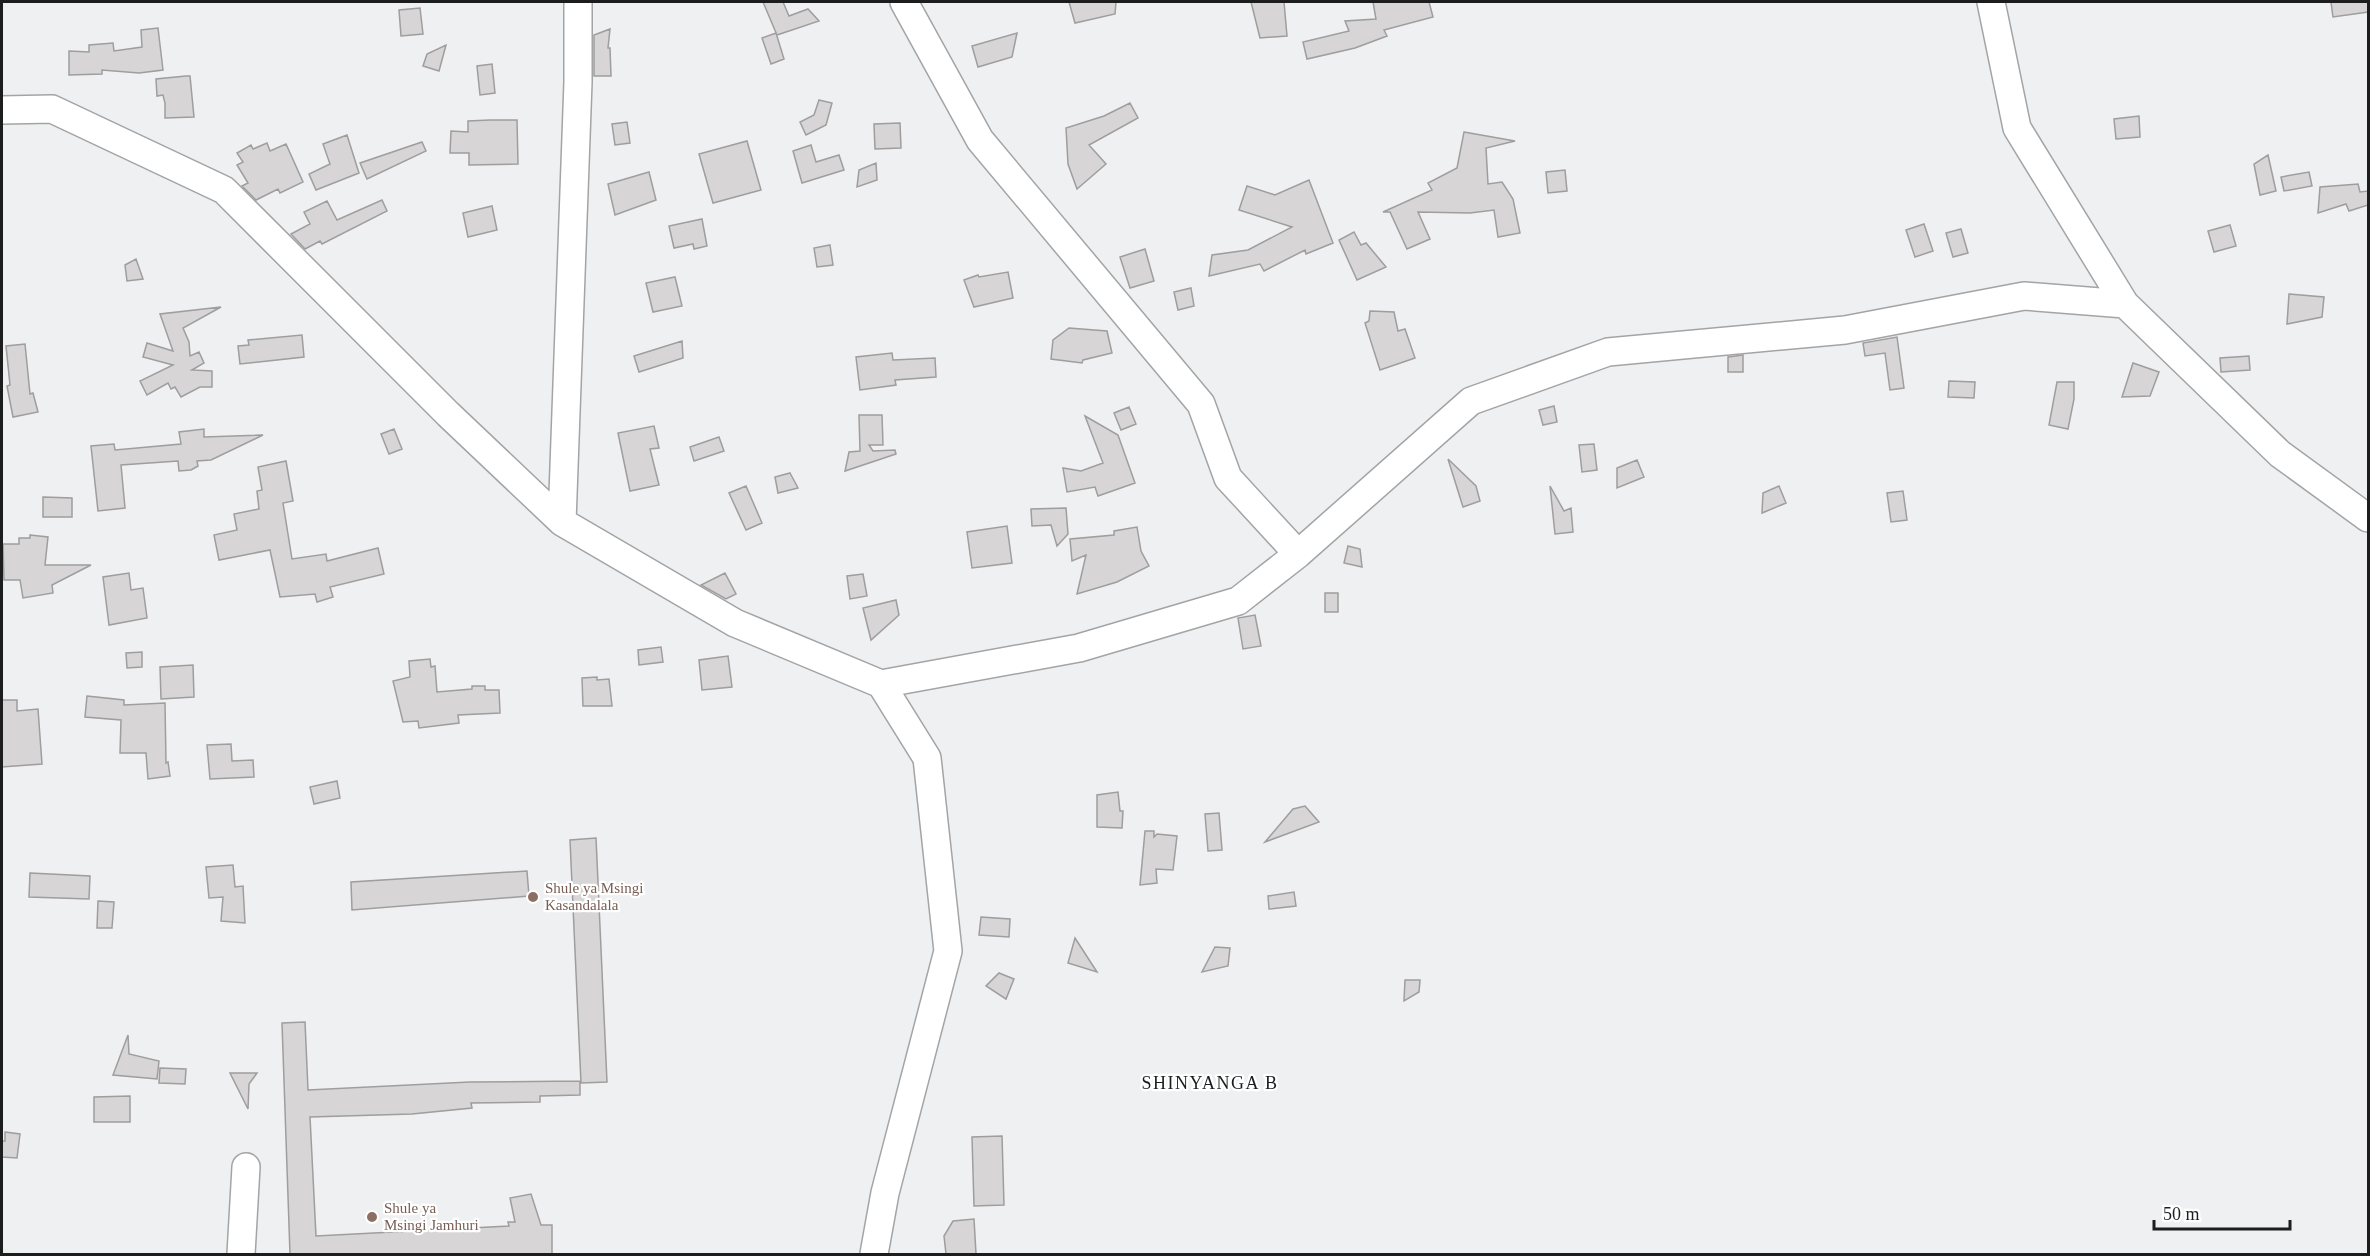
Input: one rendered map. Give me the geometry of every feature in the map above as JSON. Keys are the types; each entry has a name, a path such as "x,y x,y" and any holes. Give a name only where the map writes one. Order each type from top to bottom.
{"street":[{"path":"562,522 578,82 578,2"},
{"path":"904,2 980,140 1201,404 1228,478 1298,554"},
{"path":"1991,2 2017,128 2125,304 2280,454 2368,518"},
{"path":"2,110 52,109 224,190 448,414 562,522 735,623 880,684 1079,648 1238,601 1298,554 1471,401 1608,352 1845,330 2024,296 2125,304"},
{"path":"874,1254 885,1193 948,951 927,758 880,684"},
{"path":"241,1254 246,1167"}],"building":[{"path":"763,2 783,2 789,16 808,9 819,21 777,35"},
{"path":"1069,2 1116,2 1115,14 1075,23"},
{"path":"1251,2 1284,2 1287,36 1260,38"},
{"path":"1373,2 1429,2 1433,17 1384,30 1387,36 1355,48 1307,59 1303,42 1349,31 1345,21 1376,19"},
{"path":"2331,2 2368,2 2368,12 2333,17"},
{"path":"420,8 423,34 401,36 399,10"},
{"path":"158,28 163,70 139,73 102,70 102,74 69,75 69,51 89,52 89,45 113,43 114,51 142,47 141,30"},
{"path":"610,29 608,48 610,48 611,76 594,76 594,35"},
{"path":"776,33 784,59 771,64 762,38"},
{"path":"1017,33 1012,57 978,67 972,46"},
{"path":"446,45 439,71 423,66 427,54"},
{"path":"492,64 495,93 480,95 477,66"},
{"path":"190,76 194,117 165,118 165,103 163,95 157,96 156,79"},
{"path":"819,100 832,103 826,125 806,135 800,122 814,115"},
{"path":"1130,103 1138,118 1089,145 1106,164 1077,189 1068,164 1066,128 1104,116"},
{"path":"2139,116 2140,137 2116,139 2114,119"},
{"path":"517,120 518,164 469,165 469,153 450,153 451,131 468,132 468,121"},
{"path":"627,122 630,143 615,145 612,124"},
{"path":"900,123 901,148 875,149 874,124"},
{"path":"1464,132 1515,141 1486,148 1488,184 1502,182 1513,199 1520,233 1498,237 1494,210 1470,213 1418,212 1430,239 1407,249 1390,212 1383,212 1432,190 1428,183 1457,168"},
{"path":"347,135 359,173 316,190 309,174 330,164 323,144"},
{"path":"747,141 761,190 713,203 699,154"},
{"path":"422,142 426,151 367,179 360,163"},
{"path":"267,143 270,151 286,144 303,182 280,193 278,189 256,200 242,186 248,183 237,165 243,162 237,153 251,145 253,149"},
{"path":"811,145 816,162 839,155 844,170 802,183 793,151"},
{"path":"2268,155 2276,191 2260,195 2254,164"},
{"path":"876,163 877,180 857,187 859,170"},
{"path":"1565,170 1567,191 1548,193 1546,172"},
{"path":"649,172 656,200 615,215 608,184"},
{"path":"2309,172 2312,186 2284,191 2281,177"},
{"path":"1309,180 1333,243 1306,254 1305,250 1264,271 1260,264 1209,276 1212,255 1248,250 1292,227 1239,210 1247,186 1275,195"},
{"path":"2358,184 2360,192 2368,191 2368,205 2349,211 2346,204 2318,213 2320,187"},
{"path":"382,200 387,211 322,244 320,241 305,249 291,234 310,224 304,212 327,201 337,220"},
{"path":"492,206 497,230 468,237 463,213"},
{"path":"702,219 707,246 694,249 693,244 674,248 669,226"},
{"path":"1924,224 1933,251 1915,257 1906,230"},
{"path":"2230,225 2236,246 2214,252 2208,231"},
{"path":"1961,229 1968,253 1953,257 1946,233"},
{"path":"1354,232 1361,245 1366,243 1386,267 1357,280 1339,240"},
{"path":"830,245 833,265 817,267 814,248"},
{"path":"1145,249 1154,281 1130,288 1120,257"},
{"path":"136,259 143,279 127,281 125,265"},
{"path":"1008,272 1013,298 974,307 964,280 978,275 979,277"},
{"path":"675,277 682,306 653,312 646,283"},
{"path":"1191,288 1194,306 1178,310 1174,292"},
{"path":"2289,294 2324,297 2322,317 2287,324"},
{"path":"221,307 183,328 189,342 190,356 199,352 204,363 192,370 212,371 212,387 200,387 181,397 175,387 171,389 168,383 147,395 140,381 173,365 143,357 147,343 173,351 160,314"},
{"path":"1370,311 1394,312 1398,331 1405,329 1415,358 1380,370 1365,323 1369,321"},
{"path":"1069,328 1107,331 1112,353 1083,360 1082,363 1051,359 1053,340"},
{"path":"302,335 304,357 240,364 238,346 249,345 248,340"},
{"path":"1897,337 1904,388 1890,390 1885,353 1865,356 1863,343"},
{"path":"682,341 683,358 639,372 634,356"},
{"path":"25,344 30,394 33,393 38,412 13,417 7,386 10,385 6,346"},
{"path":"892,353 893,360 935,358 936,377 895,380 896,385 860,390 856,357"},
{"path":"1743,355 1743,372 1728,372 1728,357"},
{"path":"2249,356 2250,370 2221,372 2220,358"},
{"path":"2133,363 2159,372 2150,396 2122,397"},
{"path":"1949,381 1975,382 1974,398 1948,397"},
{"path":"2057,382 2074,382 2074,399 2068,429 2049,425"},
{"path":"1554,406 1557,422 1543,425 1539,410"},
{"path":"1129,407 1136,424 1121,430 1114,413"},
{"path":"859,415 882,415 883,445 869,445 873,451 895,450 896,454 845,471 849,452 860,451"},
{"path":"1085,416 1118,435 1135,483 1098,496 1095,487 1067,492 1063,468 1081,471 1103,463"},
{"path":"654,426 659,448 650,449 659,485 630,491 618,433"},
{"path":"204,429 204,437 263,435 211,460 197,461 198,466 191,470 179,471 178,461 121,465 125,508 98,511 91,446 114,444 115,450 181,444 179,432"},
{"path":"394,429 402,449 389,454 381,434"},
{"path":"719,437 724,451 694,461 690,447"},
{"path":"1594,444 1597,470 1582,472 1579,445"},
{"path":"1448,459 1476,486 1480,501 1463,507"},
{"path":"1637,460 1644,477 1617,488 1617,468"},
{"path":"286,461 293,501 283,503 292,559 326,554 327,561 378,548 384,574 330,587 333,597 317,602 315,594 280,597 270,550 219,560 214,535 237,530 234,514 259,509 257,491 262,490 258,467"},
{"path":"790,473 798,488 778,493 775,477"},
{"path":"746,486 762,523 746,530 729,493"},
{"path":"1550,486 1564,511 1571,508 1573,532 1555,534"},
{"path":"1779,486 1786,503 1762,513 1763,493"},
{"path":"1903,491 1907,520 1891,522 1887,493"},
{"path":"43,497 72,498 72,517 43,517"},
{"path":"1066,508 1068,534 1057,546 1051,525 1032,526 1031,509"},
{"path":"1007,526 1012,563 972,568 967,532"},
{"path":"1137,527 1141,551 1149,566 1117,582 1077,594 1086,555 1072,561 1070,539 1114,535 1114,531"},
{"path":"30,535 48,537 45,565 91,565 52,585 53,593 23,598 20,580 4,580 3,544 19,544 19,538 30,538"},
{"path":"1348,546 1360,549 1362,567 1344,563"},
{"path":"129,573 131,590 143,588 147,618 109,625 103,577"},
{"path":"725,573 736,594 726,599 701,585"},
{"path":"863,574 867,596 850,599 847,576"},
{"path":"1325,593 1338,593 1338,612 1325,612"},
{"path":"896,600 899,615 871,640 863,608"},
{"path":"1255,615 1261,646 1243,649 1238,618"},
{"path":"661,647 663,662 639,665 638,650"},
{"path":"142,652 142,667 127,668 126,653"},
{"path":"728,656 732,687 702,690 699,660"},
{"path":"430,659 431,667 435,666 437,692 472,689 472,686 485,686 485,690 499,690 500,713 458,715 459,723 419,728 418,721 403,722 393,681 410,677 409,661"},
{"path":"193,665 194,697 161,699 160,667"},
{"path":"597,677 597,680 609,679 612,706 583,706 582,678"},
{"path":"87,696 124,700 124,705 165,703 166,763 168,762 170,776 148,779 146,753 120,753 121,720 85,717"},
{"path":"2,700 17,700 17,711 38,709 42,764 2,767"},
{"path":"231,744 232,761 253,760 254,777 210,779 207,745"},
{"path":"337,781 340,798 314,804 310,787"},
{"path":"1118,792 1120,811 1123,811 1122,828 1097,827 1097,795"},
{"path":"1305,806 1319,822 1265,842 1293,809"},
{"path":"1219,813 1222,850 1208,851 1205,814"},
{"path":"1145,831 1154,831 1154,837 1157,834 1177,836 1173,870 1156,869 1157,883 1140,885"},
{"path":"596,838 607,1082 581,1083 570,840"},
{"path":"233,865 235,887 243,886 245,923 221,921 223,897 209,898 206,867"},
{"path":"527,871 529,896 352,910 351,882"},
{"path":"30,873 90,876 89,899 29,897"},
{"path":"1294,892 1296,906 1269,909 1268,896"},
{"path":"98,901 114,902 112,928 97,928"},
{"path":"981,917 1010,919 1009,937 979,935"},
{"path":"1075,938 1097,972 1068,963"},
{"path":"1215,947 1230,948 1228,966 1202,972"},
{"path":"999,973 1014,979 1006,999 986,986"},
{"path":"1405,980 1420,980 1419,992 1404,1001"},
{"path":"305,1022 308,1090 470,1082 580,1081 580,1095 540,1096 540,1102 471,1103 472,1108 412,1114 310,1117 316,1236 509,1226 508,1222 515,1222 510,1198 531,1194 541,1225 552,1225 552,1254 290,1254 282,1023"},
{"path":"128,1035 129,1054 159,1061 157,1079 113,1075"},
{"path":"160,1068 186,1069 185,1084 159,1083"},
{"path":"230,1073 257,1073 249,1084 248,1109"},
{"path":"130,1096 130,1122 94,1122 94,1097"},
{"path":"5,1132 20,1134 17,1158 2,1157 2,1141 5,1141"},
{"path":"1002,1136 1004,1205 974,1206 972,1137"},
{"path":"974,1219 976,1254 946,1254 944,1236 953,1221"}],"place":[{"name":"Shule ya Msingi Kasandalala","path":"533,897"},
{"name":"Shule ya Msingi Jamhuri","path":"372,1217"}],"district":[{"name":"SHINYANGA B","path":"1210,1083"}]}
